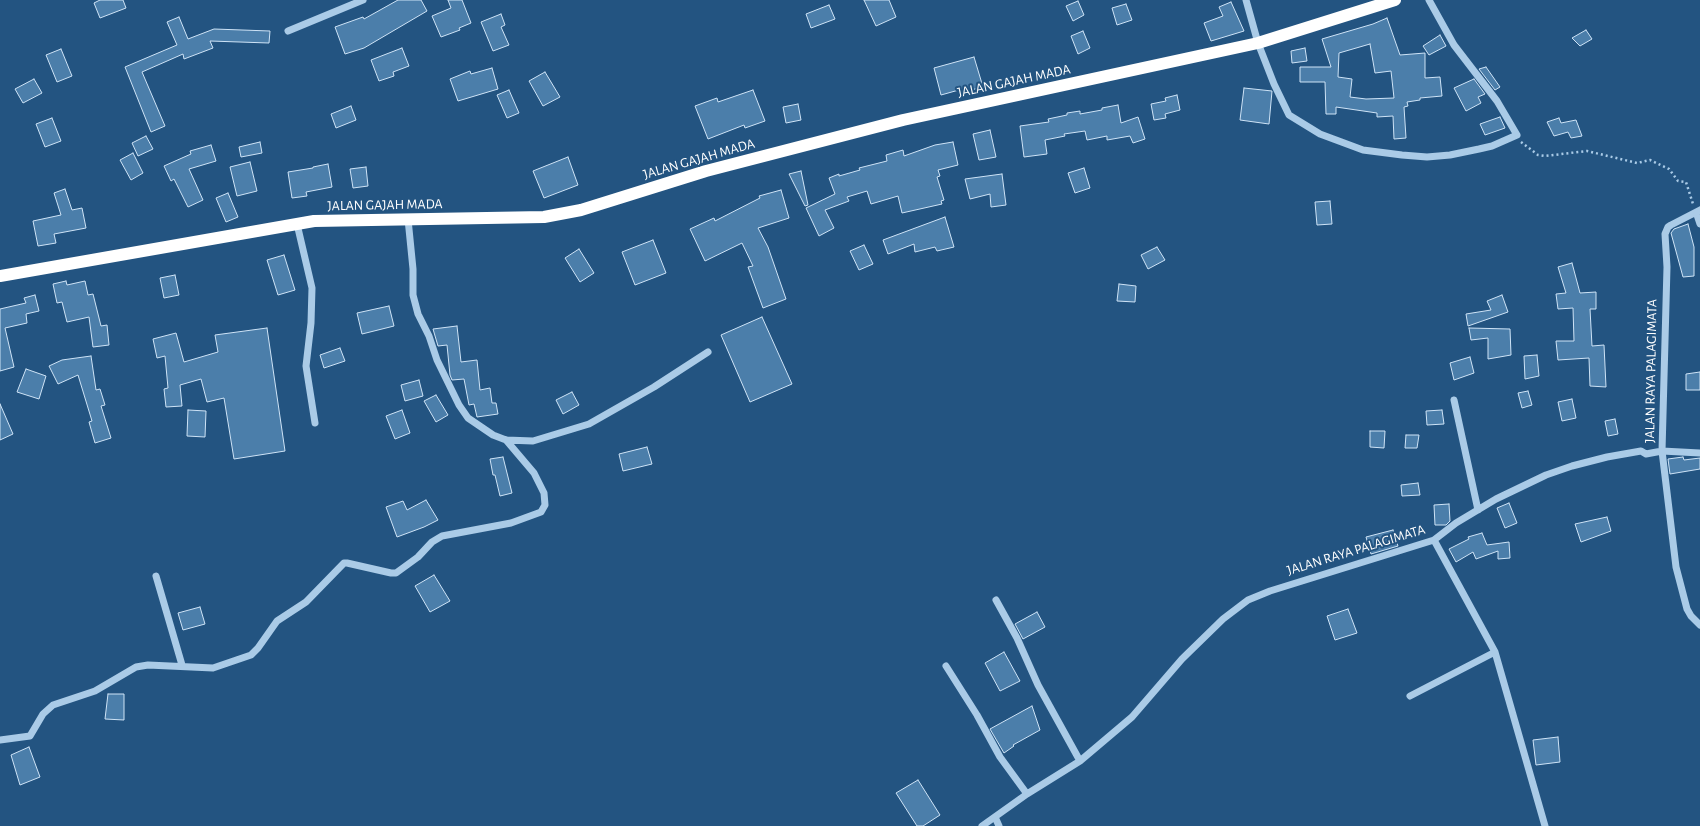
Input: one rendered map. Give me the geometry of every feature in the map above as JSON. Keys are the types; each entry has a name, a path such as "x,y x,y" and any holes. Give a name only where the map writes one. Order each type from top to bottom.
{"highway":[{"name":"JALAN GAJAH MADA","path":"0,276 297,224 328,220 544,217 581,210 706,171 896,122 1258,43 1395,0"}],"street":[{"path":"288,31 363,0"},
{"path":"1246,0 1258,43 1274,84 1289,115 1320,134 1363,150 1402,155 1450,155 1492,146 1518,135 1497,101 1454,45 1429,0"},
{"path":"1698,211 1700,224"},
{"name":"JALAN RAYA PALAGIMATA","path":"982,826 1027,794 1080,761 1132,717 1182,659 1223,619 1248,600 1270,591 1434,540 1456,523 1496,499 1546,475 1572,466 1607,457 1641,451 1646,454 1662,451 1667,267 1665,234 1671,224 1698,211"},
{"path":"408,219 414,304 429,336 436,360 459,405 468,418 493,435 506,440 533,441 589,424 654,388 708,352"},
{"path":"297,224 312,288 312,323 306,366 315,423"},
{"path":"1454,400 1478,510"},
{"path":"0,740 30,736 43,714 53,705 94,691 136,667 148,665 182,665 213,668 251,655 277,622 287,613 306,602 344,563 391,574 396,573 418,557 432,542 442,536 511,523 541,512 545,505 544,493 534,473 506,440"},
{"path":"1700,453 1662,451 1676,568 1687,609 1700,626"},
{"path":"1434,540 1495,652 1545,826"},
{"path":"156,576 182,665"},
{"path":"996,600 1017,638 1038,685 1080,761"},
{"path":"1410,696 1495,652"},
{"path":"946,666 977,715 1000,757 1027,794"},
{"path":"994,817 999,826"}],"path":[{"path":"1518,135 1522,144 1538,155 1545,156 1587,151 1623,161 1636,163 1650,160 1660,164 1669,169 1678,181 1686,182 1698,211"}],"building":[{"path":"100,0 123,0 126,8 100,18 94,3"},
{"path":"398,0 421,0 427,11 364,48 345,54 335,27 363,17 364,19"},
{"path":"448,0 462,0 471,23 459,28 460,30 441,37 432,16 451,8"},
{"path":"864,0 889,0 896,17 876,26"},
{"path":"1078,1 1084,15 1073,21 1066,6"},
{"path":"1231,2 1244,31 1211,41 1204,23 1223,16 1219,7"},
{"path":"1126,4 1132,20 1117,25 1112,8"},
{"path":"829,5 835,19 811,28 806,14"},
{"path":"501,14 505,25 501,27 509,45 493,51 481,22"},
{"path":"179,17 188,39 214,29 270,31 269,43 210,41 213,48 184,59 183,54 142,72 165,126 151,132 125,67 177,45 167,22"},
{"path":"1387,18 1400,55 1425,53 1425,78 1440,77 1442,96 1420,98 1420,100 1407,102 1408,106 1404,107 1406,138 1394,139 1393,116 1377,117 1377,113 1336,107 1336,114 1326,114 1325,82 1300,82 1300,67 1331,67 1322,39 1373,24","holes":["1370,44 1375,73 1391,71 1394,98 1366,99 1350,97 1352,79 1338,77 1339,53"]},
{"path":"1586,30 1592,39 1580,46 1572,38"},
{"path":"1083,31 1090,48 1078,54 1071,36"},
{"path":"1440,35 1446,46 1429,55 1423,46"},
{"path":"402,48 409,66 393,72 394,76 379,81 371,60"},
{"path":"1305,48 1307,61 1292,63 1291,51"},
{"path":"61,49 72,76 57,82 46,55"},
{"path":"974,57 983,87 967,91 966,88 941,95 934,68"},
{"path":"1486,67 1500,87 1495,90 1479,69"},
{"path":"492,68 498,89 458,101 450,79 470,71 471,74"},
{"path":"545,72 560,97 543,106 529,81"},
{"path":"34,79 42,93 23,103 15,89"},
{"path":"1474,79 1485,94 1478,97 1481,103 1466,111 1454,88"},
{"path":"1244,88 1272,91 1269,124 1240,120"},
{"path":"509,90 519,113 507,118 497,95"},
{"path":"753,90 765,121 745,128 744,125 708,139 695,106 717,98 718,102"},
{"path":"1177,95 1180,110 1165,114 1166,118 1154,120 1151,104 1166,101 1165,98"},
{"path":"798,104 801,120 786,123 783,107"},
{"path":"1118,105 1121,123 1138,117 1145,139 1133,143 1130,136 1107,140 1107,136 1087,140 1085,131 1064,134 1065,136 1045,140 1047,154 1024,157 1020,126 1049,122 1048,119 1067,115 1067,113 1080,111 1080,114"},
{"path":"351,106 356,120 336,128 331,114"},
{"path":"1500,117 1505,128 1485,135 1480,124"},
{"path":"52,118 61,141 45,147 36,124"},
{"path":"1559,118 1561,123 1576,120 1582,136 1571,138 1568,132 1554,136 1547,122"},
{"path":"990,130 996,157 979,160 973,134"},
{"path":"146,136 153,149 138,156 132,143"},
{"path":"260,142 262,153 241,157 239,147"},
{"path":"953,142 958,165 938,170 940,176 937,177 944,200 941,201 942,204 902,213 898,196 871,204 867,191 847,197 849,201 825,210 834,228 819,236 806,208 835,194 829,178 887,161 886,155 903,150 904,156 935,145"},
{"path":"211,145 216,161 189,169 203,200 188,207 174,179 171,181 164,166 191,154 190,151"},
{"path":"133,153 143,173 131,180 120,160"},
{"path":"568,157 578,185 544,198 533,171"},
{"path":"250,162 257,191 237,196 230,167"},
{"path":"328,164 332,187 306,192 307,196 292,198 288,172"},
{"path":"366,167 368,186 353,188 350,169"},
{"path":"1084,168 1090,188 1075,193 1068,173"},
{"path":"801,171 808,205 805,206 789,174"},
{"path":"1002,174 1006,205 991,207 990,194 970,199 965,179"},
{"path":"65,189 72,210 82,208 86,228 54,234 56,243 38,246 33,221 61,215 54,193"},
{"path":"781,190 789,218 758,228 768,247 786,299 763,308 748,267 753,266 742,243 705,261 690,229 714,218 715,221 760,198 759,196"},
{"path":"228,193 238,217 226,222 216,198"},
{"path":"1330,201 1332,224 1317,225 1315,202"},
{"path":"945,217 954,247 937,251 935,247 915,252 914,244 888,254 883,240"},
{"path":"1688,224 1694,247 1694,276 1683,277 1671,233 1674,229"},
{"path":"653,240 666,273 635,285 622,252"},
{"path":"864,245 873,264 859,270 850,251"},
{"path":"1157,247 1165,260 1148,269 1141,255"},
{"path":"579,249 594,273 580,282 565,258"},
{"path":"284,255 295,290 278,295 267,260"},
{"path":"1572,263 1580,293 1596,292 1596,309 1590,309 1592,346 1604,345 1606,387 1590,386 1589,358 1558,360 1556,341 1574,341 1573,308 1558,309 1556,294 1566,293 1558,267"},
{"path":"175,275 179,295 164,298 160,278"},
{"path":"66,281 67,285 85,281 88,295 93,294 101,326 107,325 109,345 93,347 89,317 67,322 62,302 57,303 53,284"},
{"path":"1119,284 1136,286 1135,302 1117,301"},
{"path":"35,295 39,311 26,314 27,323 5,328 14,367 0,371 0,309 26,303 24,298"},
{"path":"1502,295 1508,312 1468,326 1466,314 1491,310 1487,301"},
{"path":"389,306 394,326 362,334 357,313"},
{"path":"762,317 792,384 750,402 721,335"},
{"path":"457,326 461,362 477,360 480,390 490,388 492,403 496,403 498,414 477,417 474,404 469,405 464,379 452,380 450,375 447,345 438,346 433,329"},
{"path":"267,328 285,451 234,459 224,398 207,402 201,379 180,385 182,406 166,407 164,389 168,388 165,356 157,358 153,339 176,333 184,362 218,352 215,335"},
{"path":"1469,328 1510,329 1511,355 1488,359 1488,338 1471,340"},
{"path":"340,348 345,361 324,368 320,355"},
{"path":"1537,355 1539,376 1525,379 1524,356"},
{"path":"91,356 96,390 100,389 105,405 101,406 111,438 95,443 89,422 92,421 78,375 58,384 49,366 62,360"},
{"path":"1470,357 1474,373 1454,380 1450,363"},
{"path":"26,369 46,376 39,399 17,392"},
{"path":"1700,372 1700,390 1686,390 1686,374"},
{"path":"419,380 423,396 405,401 401,385"},
{"path":"1528,391 1532,405 1522,408 1518,393"},
{"path":"572,392 579,405 563,414 556,400"},
{"path":"436,395 448,415 436,422 424,401"},
{"path":"1572,399 1576,418 1562,421 1558,402"},
{"path":"0,404 13,434 0,440"},
{"path":"188,410 206,411 205,437 187,436"},
{"path":"402,410 410,433 395,439 386,416"},
{"path":"1442,410 1444,424 1427,425 1426,411"},
{"path":"1615,419 1618,434 1608,436 1605,421"},
{"path":"1370,431 1385,431 1384,448 1370,447"},
{"path":"1406,435 1419,435 1417,448 1405,448"},
{"path":"647,447 652,464 623,471 619,454"},
{"path":"503,457 512,493 500,496 495,475 493,475 490,459"},
{"path":"1683,457 1684,460 1700,458 1700,469 1670,474 1668,459"},
{"path":"1418,483 1420,495 1402,496 1401,485"},
{"path":"426,500 438,520 397,537 386,507 403,501 407,510"},
{"path":"1509,503 1517,523 1505,528 1497,508"},
{"path":"1449,504 1450,521 1446,525 1435,525 1434,505"},
{"path":"1607,517 1611,531 1581,542 1575,524"},
{"path":"1393,530 1398,546 1371,554 1366,537"},
{"path":"1482,533 1487,545 1509,542 1510,558 1498,559 1498,551 1476,559 1473,552 1456,562 1449,549 1469,539 1468,537"},
{"path":"434,575 450,601 430,612 415,586"},
{"path":"200,607 205,624 183,630 178,613"},
{"path":"1348,609 1357,633 1335,640 1327,616"},
{"path":"1037,612 1045,627 1023,639 1015,624"},
{"path":"1004,652 1020,681 1000,691 985,663"},
{"path":"108,694 124,694 124,720 105,719"},
{"path":"1032,706 1040,730 1013,745 1014,746 1004,753 990,729"},
{"path":"1558,737 1560,762 1536,765 1533,740"},
{"path":"29,747 40,777 20,785 11,755"},
{"path":"918,780 940,815 923,826 917,826 896,793"}]}
